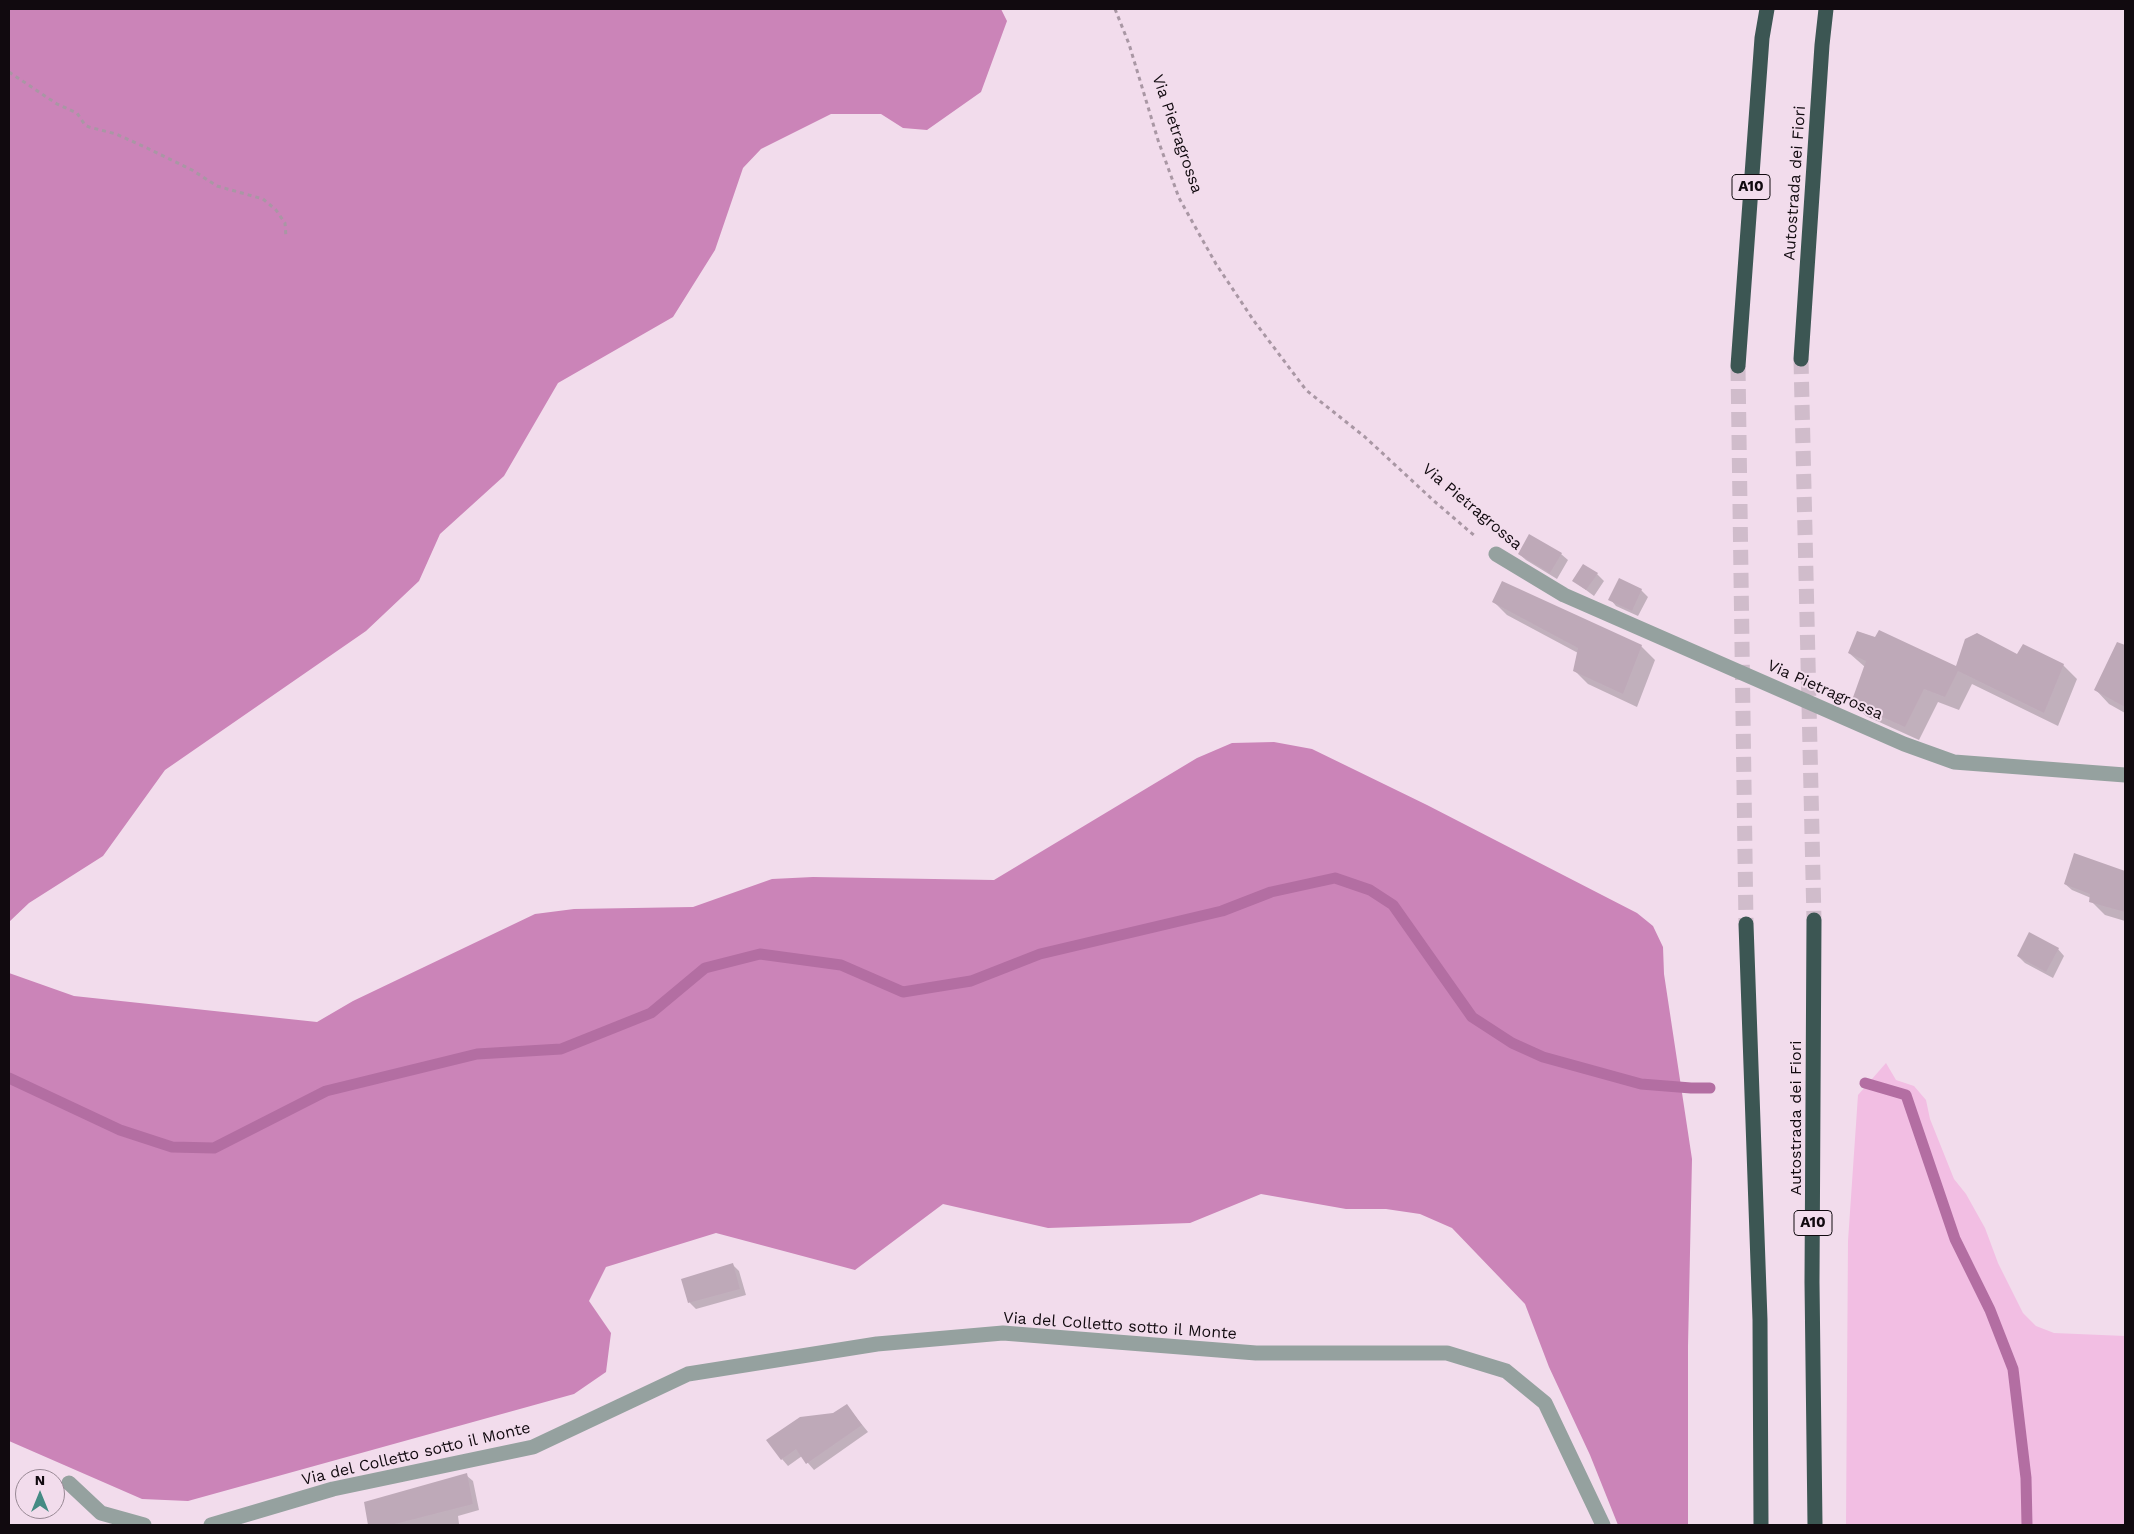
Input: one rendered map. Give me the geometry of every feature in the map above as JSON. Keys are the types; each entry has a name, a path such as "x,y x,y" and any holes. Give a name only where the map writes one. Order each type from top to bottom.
{"highway":[{"name":"A10","path":"1738,366 1762,38 1767,9"},
{"name":"Autostrada dei Fiori","path":"1801,359 1826,9"},
{"name":"Autostrada dei Fiori","path":"1814,920 1812,1282 1815,1525"},
{"path":"1746,924 1760,1320 1761,1525"}],"street":[{"name":"Via Pietragrossa","path":"1496,554 1564,595 1904,744 1954,762 2125,775"},
{"name":"Via del Colletto sotto il Monte","path":"211,1525 333,1488 533,1447 688,1374 877,1344 1003,1333 1256,1353 1447,1353 1506,1370 1544,1403 1604,1525"},
{"path":"69,1483 101,1513 144,1525"}],"path":[{"name":"Via Pietragrossa","path":"1115,9 1130,44 1158,140 1179,198 1216,264 1254,321 1306,390 1365,437 1434,501 1496,554"},
{"path":"9,72 57,104 77,113 89,127 116,134 147,148 192,170 217,186 263,199 276,210 285,223 286,237"}],"shaded area":[{"path":"9,9 1001,9 1007,21 981,92 927,130 903,128 881,114 831,114 761,149 743,168 715,250 673,317 558,383 504,476 440,534 419,581 366,631 165,770 103,856 29,903 9,922"},
{"path":"1274,742 1312,749 1427,805 1637,913 1653,926 1663,947 1664,974 1692,1159 1688,1346 1688,1525 1618,1525 1590,1455 1549,1367 1525,1304 1452,1228 1420,1214 1386,1209 1346,1209 1261,1194 1190,1223 1048,1228 943,1204 855,1270 716,1233 606,1267 589,1301 611,1333 606,1372 574,1394 188,1501 142,1499 9,1441 9,973 74,996 317,1022 353,1001 535,914 574,909 693,907 772,879 813,877 994,880 1197,758 1232,743"},
{"path":"1886,1063 1896,1080 1914,1086 1926,1100 1930,1119 1954,1179 1966,1194 1985,1228 1998,1263 2023,1313 2036,1326 2054,1333 2125,1336 2125,1525 1846,1525 1848,1241 1858,1095"}],"building":[{"path":"1529,534 1562,553 1550,573 1518,554"},
{"path":"1583,564 1598,573 1586,590 1572,581"},
{"path":"1619,578 1642,589 1632,611 1608,600"},
{"path":"1502,581 1642,645 1623,694 1573,671 1578,648 1492,602"},
{"path":"1879,630 1956,666 1965,639 1977,633 2017,654 2023,644 2064,664 2044,713 1958,671 1945,697 1924,689 1905,727 1851,703 1866,661 1848,653 1857,631 1875,637"},
{"path":"2117,642 2125,645 2125,707 2094,690"},
{"path":"2074,853 2125,871 2125,912 2089,902 2090,894 2064,884"},
{"path":"2029,932 2059,948 2046,972 2017,956"},
{"path":"733,1263 740,1289 688,1303 681,1279"},
{"path":"847,1404 862,1425 806,1464 796,1449 781,1460 766,1440 800,1417 833,1413"},
{"path":"467,1473 473,1504 391,1525 368,1525 364,1502"}],"waterway":[{"path":"9,1078 120,1130 172,1147 214,1148 326,1091 477,1054 561,1049 651,1013 705,968 760,954 841,965 903,992 971,981 1040,954 1222,911 1271,892 1335,878 1370,890 1393,905 1472,1017 1512,1043 1543,1057 1641,1084 1710,1088"},
{"path":"1865,1083 1906,1095 1955,1239 1990,1310 2013,1369 2026,1478 2027,1525"}],"tunnel":[{"path":"1801,359 1814,920"},
{"path":"1738,366 1746,924"}]}
